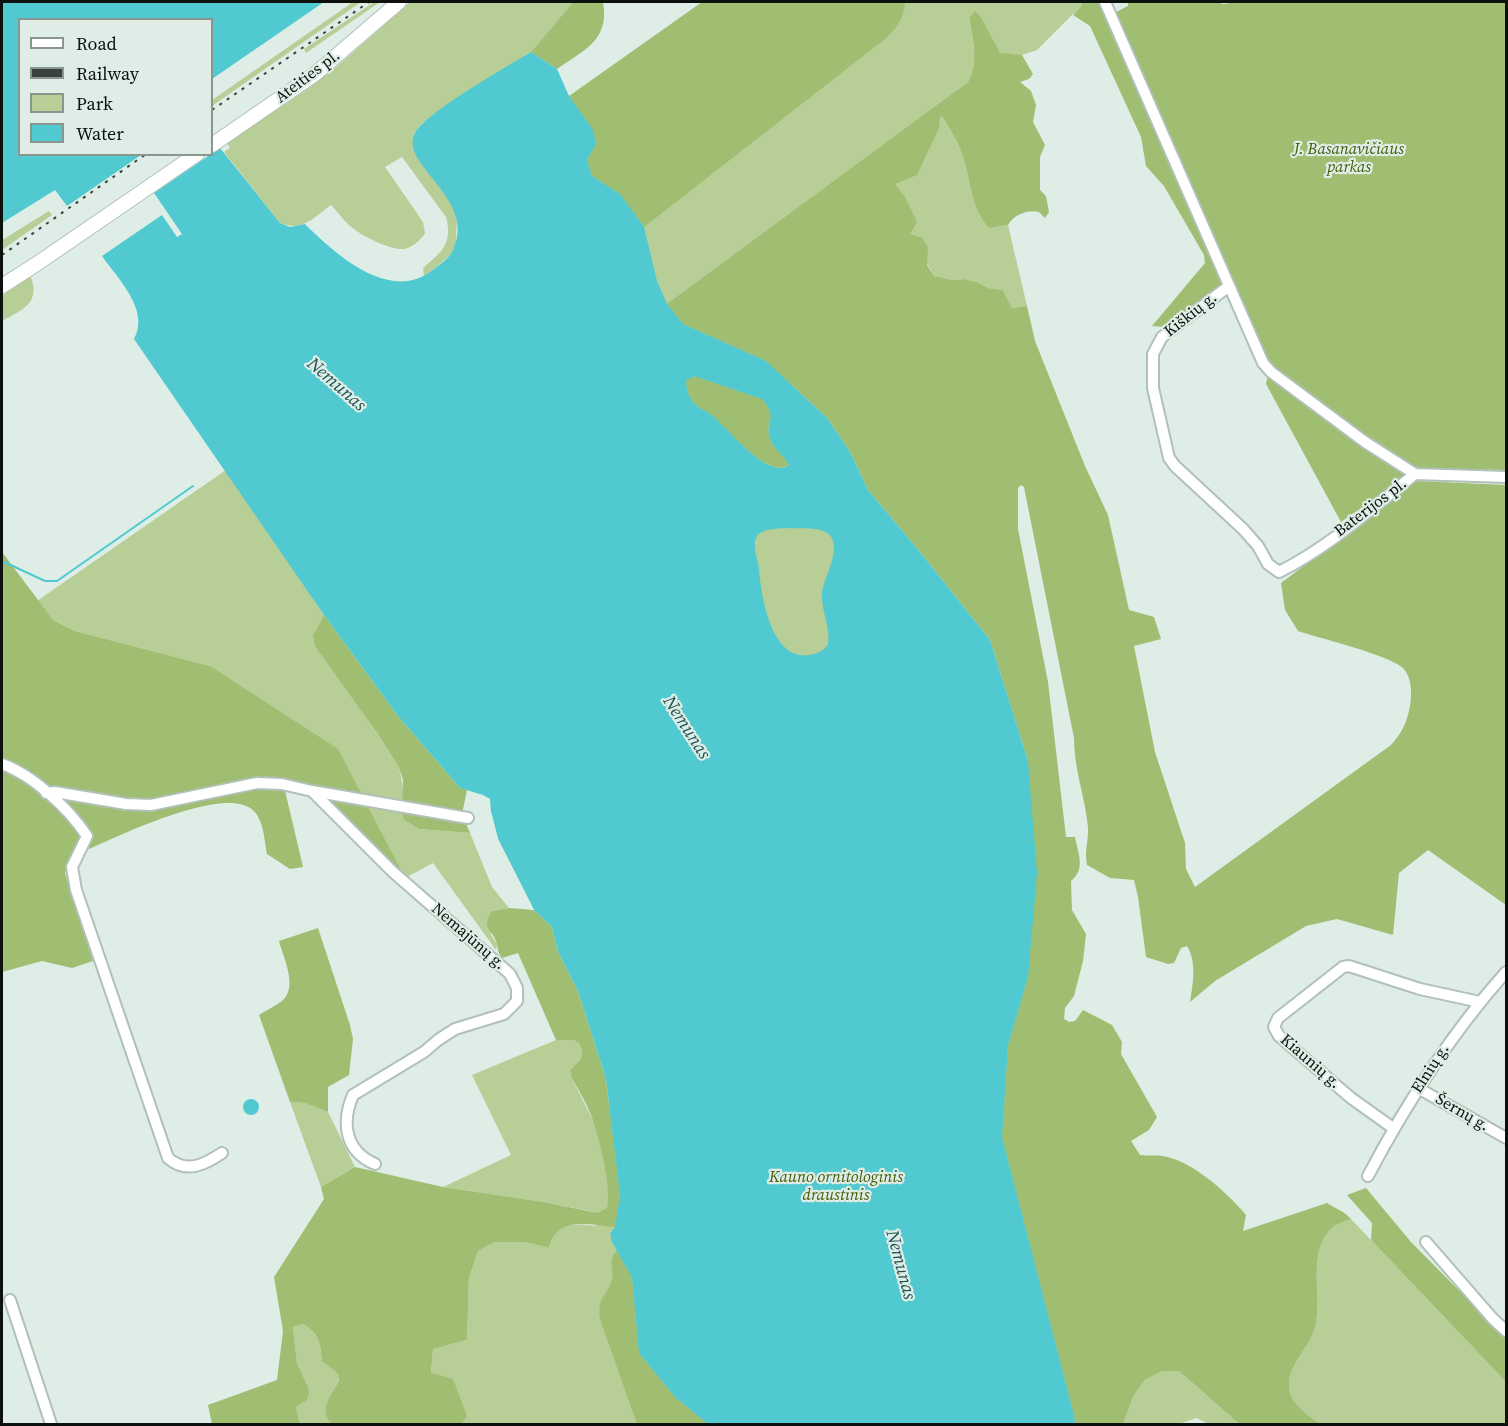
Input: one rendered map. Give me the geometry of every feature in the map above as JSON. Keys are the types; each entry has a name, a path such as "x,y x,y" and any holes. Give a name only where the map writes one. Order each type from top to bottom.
{"main road":[{"name":"Ateities pl.","path":"214,143 315,74 399,2"},
{"path":"3,285 39,263 194,156"}],"street":[{"name":"Kiškių g.","path":"1105,2 1229,286 1162,337 1153,354 1153,388 1169,458 1243,529 1258,546 1268,564 1280,572"},
{"path":"1229,286 1257,353 1271,372 1365,442 1415,474"},
{"name":"Baterijos pl.","path":"1280,572 1364,514 1415,474 1506,477"},
{"path":"2,764 26,776 75,818 87,836 72,867 76,890 168,1158 176,1165 186,1167 210,1161 222,1153"},
{"path":"46,793 54,792 140,806 168,803 257,783 282,784 468,818"},
{"name":"Nemajūnų g.","path":"312,791 393,872 510,974 517,988 516,1001 504,1014 456,1029 438,1040 424,1053 353,1095 345,1122 348,1134 364,1159 375,1164"},
{"name":"Kiaunių g.","path":"1393,1128 1351,1098 1280,1036 1274,1027 1278,1018 1343,967 1349,966 1449,996 1480,1002"},
{"name":"Elnių g.","path":"1368,1176 1393,1128 1457,1030 1506,972"},
{"name":"Šernų g.","path":"1418,1088 1506,1138"},
{"path":"1426,1242 1506,1331"},
{"path":"10,1300 51,1425"}],"green space":[{"path":"353,2 361,2 213,105 213,99"},
{"path":"374,2 380,2 306,53 304,49"},
{"path":"410,2 573,2 531,52 421,124 414,134 457,215 456,243 453,253 424,277 423,268 436,257 447,240 448,226 446,217 402,157 385,167 423,222 425,233 416,243 398,249 358,232 331,205 308,222 295,226 280,223 224,152 230,148 226,142 306,90 341,63"},
{"path":"573,2 603,2 603,26 593,43 557,69 531,52"},
{"path":"702,2 905,3 899,23 885,39 644,227 620,194 592,176 587,160 596,144 569,96"},
{"name":"Kauno ornitologinis draustinis","path":"904,2 1082,2 1081,6 1037,50 1022,55 1000,54 981,17 975,12 969,19 974,59 968,82 738,253 1056,1031 1090,1424 462,1424 467,1416 431,1373 433,1349 467,1340 469,1278 478,1251 495,1242 525,1242 549,1248 556,1233 566,1226 596,1226 595,1212 443,1187 511,1155 472,1075 556,1040 574,1040 579,1043 582,1050 581,1059 570,1070 571,1077 593,1120 616,1105 575,104 885,39 899,22"},
{"path":"1082,2 1100,2 1225,284 1164,327 1152,326 1205,263 1204,255 1164,186 1146,166 1141,137 1090,26 1073,15"},
{"name":"J. Basanavičiaus parkas","path":"1128,2 1215,2 1224,4 1235,2 1506,2 1506,470 1423,469 1411,465 1339,419 1273,370 1266,359 1114,13 1128,6"},
{"path":"975,11 981,17 1000,53 1022,55 1033,74 1029,79 1020,82 1031,91 1036,105 1033,122 1045,145 1040,157 1040,190 1046,196 1049,212 1045,218 1039,212 1026,212 1013,218 1008,225 989,228 974,203 960,149 942,116 939,128 917,175 895,184 905,197 917,222 910,234 922,238 928,247 927,265 934,276 953,280 964,279 988,288 1003,290 1012,308 1027,306 1035,341 1085,466 1108,515 1129,610 1154,617 1161,639 1134,646 1155,752 1185,843 1186,869 1195,887 1391,745 1403,729 1409,713 1411,688 1403,668 1369,652 1298,631 1285,610 1281,583 1417,481 1506,485 1506,905 1428,850 1399,873 1393,935 1337,919 1306,926 1215,981 1190,1002 1193,966 1187,946 1181,948 1174,963 1168,964 1146,957 1134,880 1110,878 1087,865 1088,827 1074,738 1024,487 1021,485 1018,488 1018,529 1048,682 1066,837 1075,837 1080,861 1076,876 1071,881 1072,910 1086,934 1083,961 1074,996 1065,1008 1064,1019 1069,1022 1075,1021 1083,1010 1112,1025 1122,1042 1121,1054 1157,1117 1149,1130 1131,1141 1140,1155 1174,1159 1208,1179 1246,1215 1243,1231 1327,1203 1351,1219 1334,1226 1325,1236 1320,1247 1316,1323 1290,1378 1292,1398 1300,1408 1320,1424 1239,1424 1179,1371 1162,1371 1145,1380 1134,1395 1123,1424 1075,1424 1002,1137 1008,1045 1028,977 1028,761 990,640 868,490 850,452 827,418 766,361 683,324 667,304 968,82 974,59 969,18"},
{"path":"942,116 960,149 978,212 989,228 1008,225 1027,306 1012,308 1003,290 988,288 964,279 953,280 934,276 910,234 895,183 909,177 918,169 925,158"},
{"path":"49,211 52,215 2,250 2,240"},
{"path":"30,275 34,292 32,299 23,309 2,321 2,296"},
{"path":"1268,375 1405,473 1404,478 1341,522 1266,384"},
{"path":"694,376 762,399 771,415 768,430 770,440 789,464 781,467 771,466 760,460 738,442 712,415 696,405 689,396 686,384 686,381"},
{"path":"226,470 324,615 313,635 398,766 404,820 419,829 470,833 492,887 509,908 492,911 491,935 497,944 496,950 433,863 405,878 210,666 75,631 53,620 37,601"},
{"path":"2,552 53,620 75,631 210,666 338,749 405,878 311,786 282,778 303,867 290,869 267,854 261,823 250,808 234,803 213,804 161,819 71,857 65,873 93,961 72,968 42,961 2,972"},
{"path":"324,615 398,716 460,788 467,790 462,814 470,833 419,829 404,820 402,812 403,779 398,766 315,646 313,635"},
{"path":"509,908 534,910 552,927 558,952 578,991 606,1079 620,1196 615,1227 575,1224 559,1231 549,1248 525,1242 495,1242 478,1251 469,1278 467,1340 433,1349 431,1373 453,1379 467,1416 462,1424 332,1424 326,1414 326,1408 339,1380 338,1374 322,1361 318,1339 303,1324 293,1327 297,1363 309,1394 306,1401 296,1407 300,1424 212,1424 208,1405 277,1380 283,1331 274,1277 324,1199 321,1187 355,1167 443,1187 544,1202 598,1213 607,1208 608,1188 598,1135 589,1110 571,1077 570,1070 581,1059 582,1050 579,1043 574,1040 556,1040 518,953 502,958 495,939 488,929 487,922 492,911"},
{"path":"318,928 353,1039 349,1075 328,1087 328,1112 305,1103 290,1102 259,1015 283,1000 289,987 288,971 279,941"},
{"path":"290,1102 305,1103 328,1112 355,1167 321,1187"},
{"path":"1366,1188 1411,1242 1506,1338 1506,1382 1371,1240 1372,1223 1347,1195"},
{"path":"1351,1219 1506,1382 1506,1424 1320,1424 1292,1398 1289,1386 1292,1370 1310,1339 1316,1323 1320,1247 1325,1236 1334,1226"},
{"path":"617,1251 632,1278 639,1353 675,1397 708,1424 637,1424 599,1311 601,1301 612,1279 612,1257"},
{"path":"303,1324 318,1339 322,1361 338,1374 339,1379 326,1408 326,1414 332,1424 300,1424 296,1407 306,1401 308,1387 297,1363 293,1327"},
{"path":"1162,1371 1179,1371 1239,1424 1209,1424 1196,1418 1179,1424 1123,1424 1134,1395 1145,1380"}],"water":[{"path":"2,2 324,2 213,78 213,18 18,18 18,156 140,156 67,206 55,190 2,223"},
{"name":"Kauno ornitologinis draustinis","path":"531,52 557,69 569,96 593,130 596,144 587,160 592,176 620,194 644,227 657,281 667,304 683,324 766,361 827,418 850,452 868,490 990,640 1028,761 1037,873 1028,977 1008,1045 1002,1137 1075,1424 708,1424 675,1397 639,1353 632,1278 610,1234 615,1227 620,1196 606,1079 578,991 558,952 552,927 534,910 498,839 490,799 460,788 398,716 324,615 134,339 138,328 135,306 130,295 102,256 162,215 177,237 182,234 154,193 208,156 213,156 213,153 220,148 280,223 290,227 305,224 332,249 365,271 382,278 400,281 417,279 445,261 452,253 458,231 455,214 417,157 413,145 415,133 422,124 450,102","holes":["694,376 762,399 770,412 771,441 789,465 781,468 771,466 749,452 712,415 696,405 689,396 686,381","786,528 823,531 834,542 832,560 822,594 829,638 828,645 822,651 812,655 796,654 785,648 777,637 762,594 755,550 756,537 765,531"]},
{"path":"251,1099 257,1101 259,1107 257,1113 251,1115 245,1113 243,1107 245,1101"}],"pier":[{"path":"488,812 491,812 498,839 534,910 530,910 496,840"}],"waterway":[{"path":"2,561 45,581 57,581 193,486"}],"railway":[{"path":"213,109 369,2"},
{"path":"2,255 143,156"}],"water label":[{"name":"Nemunas","path":"336,385"},
{"name":"Nemunas","path":"686,728"},
{"name":"Nemunas","path":"900,1265"}]}
